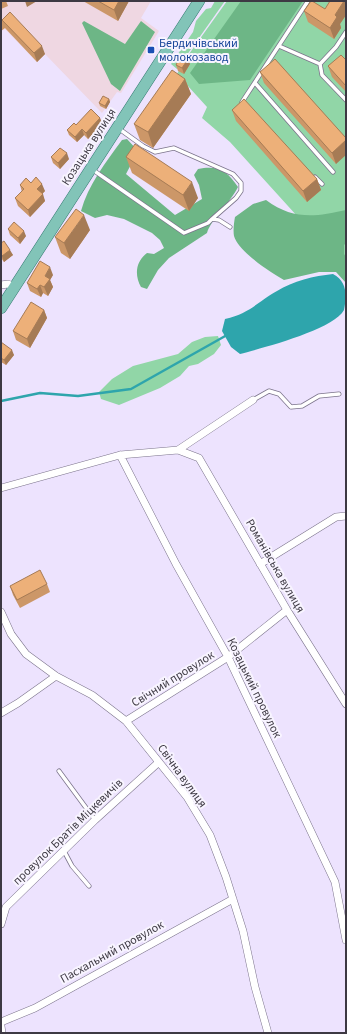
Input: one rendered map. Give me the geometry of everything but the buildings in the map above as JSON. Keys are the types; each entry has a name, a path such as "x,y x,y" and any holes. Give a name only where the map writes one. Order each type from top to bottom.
{"main road":[{"name":"Козацька вулиця","path":"1,308 199,1"}],"street":[{"path":"1,285 8,284 14,287"},
{"name":"Романівська вулиця","path":"178,450 253,400"},
{"name":"Романівська вулиця","path":"1,488 120,455 178,450 199,458 287,610 346,704"},
{"name":"Козацький провулок","path":"120,455 176,564 228,657 335,882 346,940"},
{"path":"260,564 336,517 346,516"},
{"name":"Свічний провулок","path":"126,721 228,657 287,610"},
{"name":"Свічна вулиця","path":"1,612 11,634 26,654 56,676 92,695 126,721 187,797 210,835 233,899 243,931 255,987 268,1033"},
{"path":"1,713 18,704 56,676"},
{"name":"провулок Братів Міцкевичів","path":"1,924 6,907 95,820 159,762"},
{"name":"Пасхальний провулок","path":"1,1022 35,1008 233,899"},
{"path":"1,1026 2,1033"}],"lane":[{"path":"240,105 308,1"},
{"path":"320,64 336,47 346,32"},
{"path":"279,46 320,64"},
{"path":"320,64 322,75 346,100"},
{"path":"255,83 334,172"},
{"path":"243,100 249,106"},
{"path":"90,169 107,178 184,233 208,223 236,198 241,191 241,183 233,174 174,148 155,152 143,146 117,128"},
{"path":"311,173 322,184"},
{"path":"212,219 219,220 230,227"},
{"path":"253,400 269,391 279,394 291,407 302,406 319,396 340,394"},
{"path":"59,771 95,820"},
{"path":"64,850 72,866 89,886"}],"shaded area":[{"path":"1,1 151,1 141,18 159,31 121,93 117,92 102,113 45,54 37,62 5,29 1,31"},
{"path":"215,1 225,1 177,69 171,64 193,32 196,21 206,9 211,8"},
{"path":"227,1 346,1 346,270 230,142 202,118 207,107 177,74 184,61"},
{"path":"241,1 303,1 250,80 199,84 190,73"},
{"path":"84,21 125,44 141,21 155,32 120,91 111,84 82,23"},
{"path":"127,139 138,151 126,174 175,215 202,199 199,185 194,175 198,169 216,168 221,170 230,176 238,187 212,222 207,233 169,258 158,270 147,289 141,287 137,278 138,264 147,253 154,254 164,248 160,240 152,233 124,219 107,215 95,218 81,211 88,192 98,174 122,140"},
{"path":"266,200 286,211 295,214 314,215 346,210 346,243 344,245 344,254 346,257 346,283 336,272 319,272 284,280 248,255 234,236 235,217 253,204"},
{"path":"333,274 341,280 346,294 344,310 337,317 312,331 240,354 231,347 222,331 225,319 247,311 270,295 290,284 318,276"},
{"path":"218,336 221,345 214,354 198,364 189,366 180,376 160,388 119,405 101,399 99,392 112,379 133,366 178,354 192,342 205,337"}],"waterway":[{"path":"1,401 40,393 78,396 131,389 227,335"}],"place":[{"name":"Бердичівський молокозавод","path":"151,50"}]}
